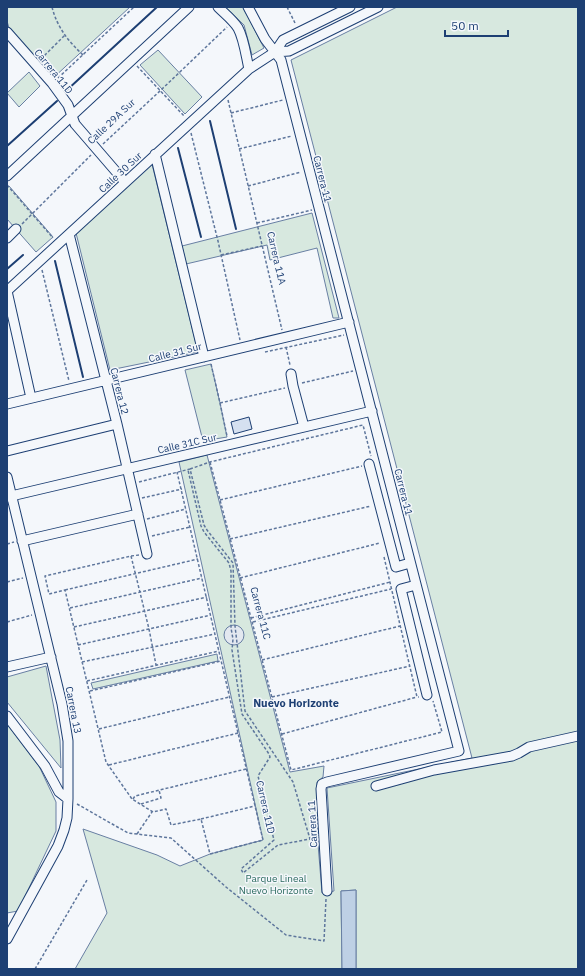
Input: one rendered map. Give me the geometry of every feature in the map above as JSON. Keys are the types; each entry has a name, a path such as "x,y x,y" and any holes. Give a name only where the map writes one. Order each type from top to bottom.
{"street":[{"path":"7,176 189,7"},
{"path":"218,7 238,30 241,36 249,69"},
{"name":"Carrera 11","path":"248,7 265,39 281,60 459,751 322,784 326,891"},
{"path":"275,52 284,40 350,7"},
{"path":"275,52 289,51 378,7"},
{"name":"Carrera 11D","path":"7,32 68,105 75,124 125,182"},
{"name":"Calle 30 Sur","path":"7,291 155,154 190,127 249,69 275,52"},
{"path":"155,154 204,357"},
{"path":"7,238 16,229"},
{"name":"Carrera 12","path":"69,234 128,468 146,554"},
{"path":"7,291 32,398"},
{"name":"Calle 31 Sur","path":"7,404 349,322"},
{"path":"292,374 293,386 304,427"},
{"name":"Calle 31C Sur","path":"9,496 372,411"},
{"path":"7,451 117,424"},
{"path":"369,464 396,567 410,563"},
{"name":"Carrera 13","path":"7,477 18,542 51,657 61,682 66,703 68,741 68,799 64,830 58,846 7,938"},
{"path":"18,542 138,514"},
{"path":"416,586 401,589 427,695"},
{"path":"7,668 51,657"},
{"path":"7,716 45,766 59,792 68,799"},
{"path":"376,786 434,770 512,756 529,747 578,736"},
{"path":"52,778 68,773"},
{"path":"7,923 17,921"}],"path":[{"path":"52,7 61,30 83,55"},
{"path":"52,84 134,7"},
{"path":"287,7 295,23"},
{"name":"Calle 29A Sur","path":"16,229 33,214 96,150 232,22"},
{"path":"35,64 65,35"},
{"path":"132,60 161,90 190,127 242,348"},
{"name":"Carrera 11A","path":"226,94 292,374"},
{"path":"231,113 287,99"},
{"path":"239,149 296,136"},
{"path":"248,186 305,171"},
{"path":"7,184 59,244"},
{"path":"257,223 315,209"},
{"path":"221,256 263,246"},
{"path":"40,260 71,389"},
{"path":"263,352 347,334"},
{"path":"210,364 227,438"},
{"path":"138,482 188,470 210,462 363,425 372,461 369,464 220,500"},
{"name":"Carrera 11C","path":"210,462 291,770 442,732 432,694 427,695"},
{"path":"188,470 201,526 204,532 229,563 231,628 233,639 232,650 242,714 270,757 258,776 274,840 241,869 244,873 278,845 310,839 293,782 245,711 235,626 233,563 204,525 190,469"},
{"name":"Carrera 11D","path":"178,472 263,840 210,854 201,818"},
{"path":"142,498 182,489"},
{"path":"230,539 371,506"},
{"path":"148,519 186,509"},
{"path":"152,536 190,527"},
{"path":"7,544 18,542"},
{"path":"240,578 380,543"},
{"path":"382,551 417,697"},
{"path":"146,554 131,556 45,576 49,594 198,559"},
{"path":"131,556 149,629 156,666"},
{"path":"7,582 23,578"},
{"path":"70,608 202,578"},
{"path":"251,618 390,582"},
{"path":"252,622 391,589"},
{"path":"65,590 106,762 132,799 153,812"},
{"path":"74,627 207,597"},
{"path":"7,622 32,615"},
{"path":"78,645 211,615"},
{"path":"262,660 400,626"},
{"path":"82,662 215,634"},
{"path":"87,681 219,651"},
{"path":"90,692 221,661"},
{"path":"272,697 410,666"},
{"path":"282,734 427,695"},
{"path":"99,729 230,697"},
{"path":"109,765 238,733"},
{"path":"132,799 135,796 246,769"},
{"path":"140,804 161,798 159,790"},
{"path":"68,799 128,833 170,838 226,887 286,935 324,941 326,891"},
{"path":"137,834 153,812 166,809 171,826 255,806"},
{"path":"35,969 88,880"}],"green space":[{"path":"7,7 130,7 52,79 9,28 7,21"},
{"path":"225,7 243,7 264,48 252,55 244,25"},
{"name":"Parque Lineal Nuevo Horizonte","path":"397,7 578,7 578,969 356,969 356,890 341,891 342,969 75,969 107,913 83,829 157,855 180,866 210,854 263,840 179,462 207,455 290,772 324,766 323,777 317,782 318,844 322,893 334,891 327,788 472,758 291,60"},
{"path":"158,50 202,97 185,114 140,65"},
{"path":"29,72 40,86 19,107 7,93"},
{"path":"152,164 198,352 110,370 76,233"},
{"path":"9,186 53,237 36,252 7,219 7,187"},
{"path":"312,213 339,318 333,318 317,248 270,260 267,245 186,264 182,246"},
{"path":"211,364 227,437 203,441 185,370"},
{"path":"217,654 218,661 93,689 91,683"},
{"path":"46,666 60,740 61,768 7,702 7,677"},
{"path":"7,724 39,766 56,802 56,831 18,911 7,913"}],"shaded area":[{"path":"234,625 241,628 244,635 241,642 234,645 227,642 224,635 227,628"}],"water":[{"path":"356,890 356,969 342,969 341,891"}],"building":[{"path":"249,417 252,429 234,434 231,422"}],"wall":[{"path":"67,90 157,7"},
{"path":"7,146 57,101"},
{"path":"210,121 236,229"},
{"path":"178,148 201,237"},
{"path":"7,269 23,255"},
{"path":"55,261 83,377"}],"district":[{"name":"Nuevo Horizonte","path":"296,703"}]}
